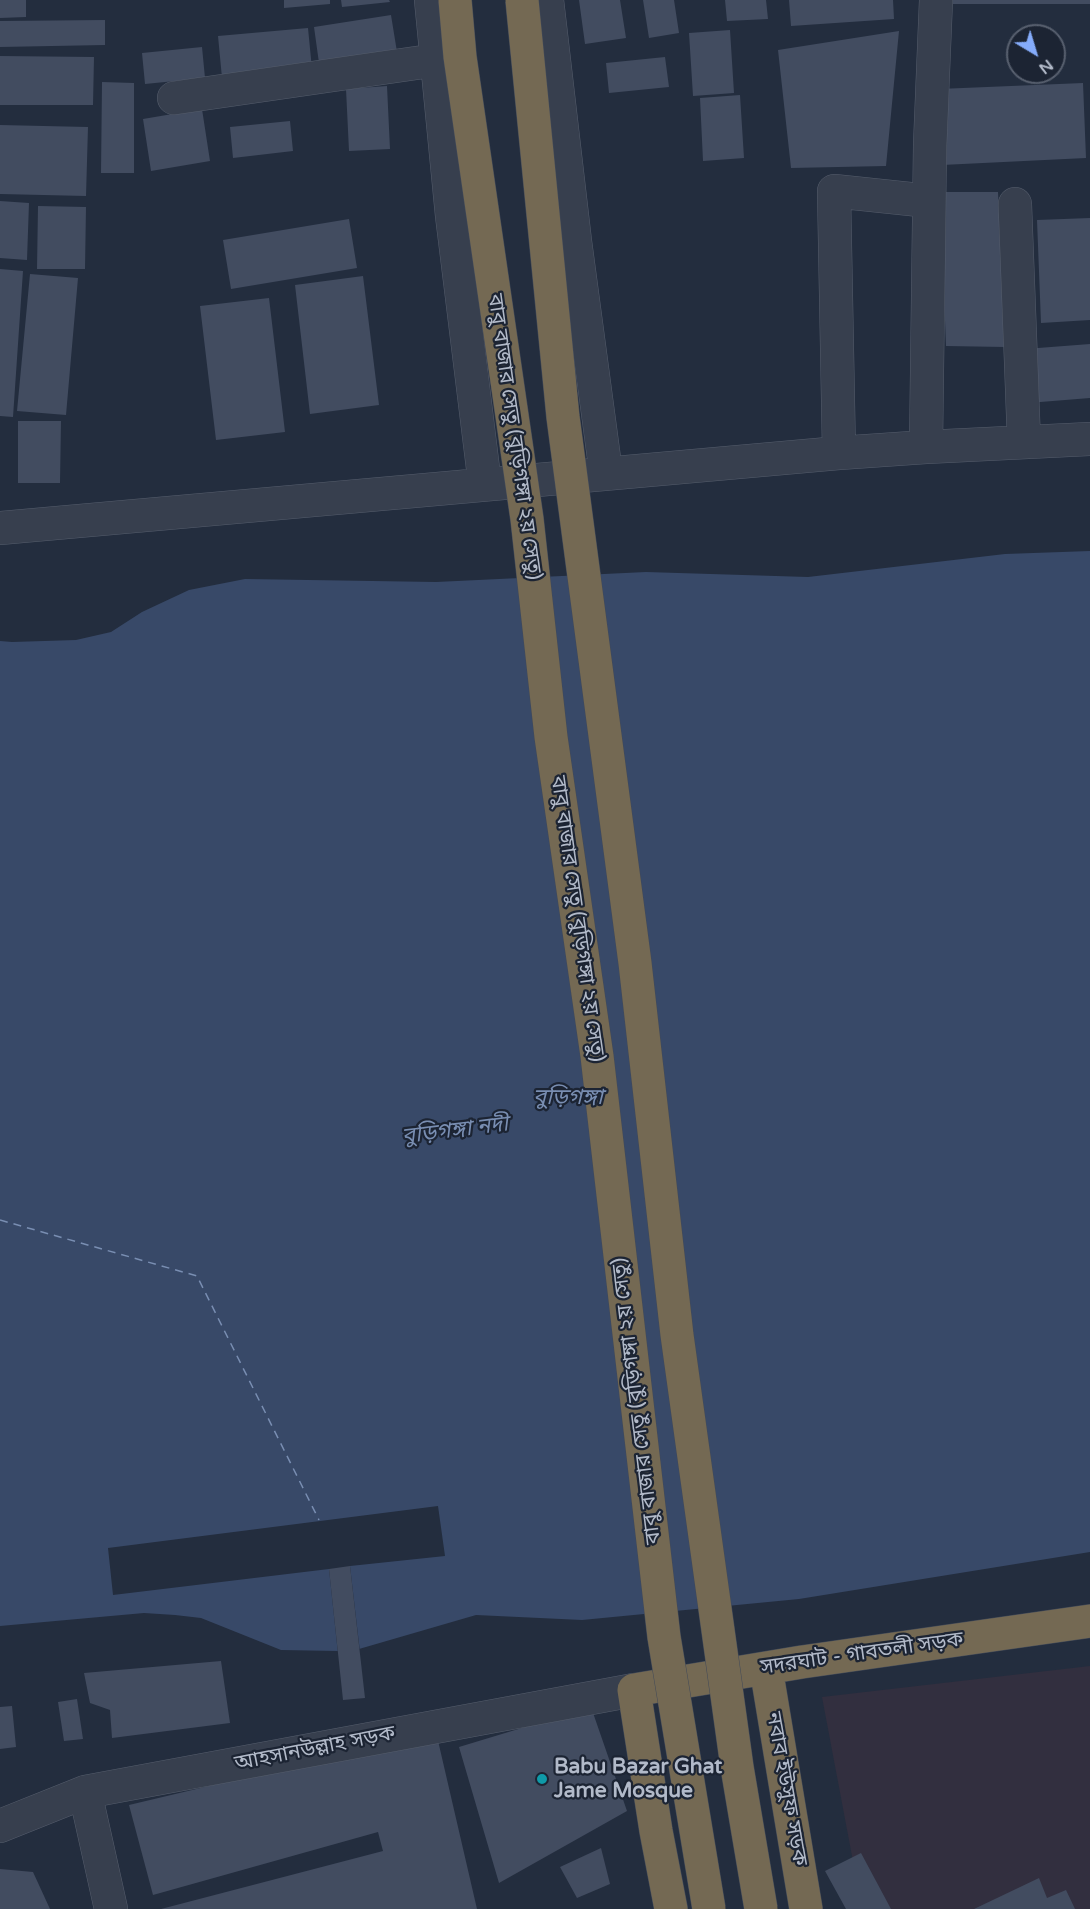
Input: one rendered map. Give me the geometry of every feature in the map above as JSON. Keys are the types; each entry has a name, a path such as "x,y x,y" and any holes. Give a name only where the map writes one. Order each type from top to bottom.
{"highway":[{"name":"বাবু বাজার সেতু (বুড়িগঙ্গা ২য় সেতু)","path":"455,0 460,57 527,519 551,737 597,1056 664,1638 709,1909"},
{"path":"522,0 563,417 635,963 677,1335 736,1756 761,1909"},
{"name":"সদরঘাট - গাবতলী সড়ক","path":"634,1690 766,1668 1090,1621"},
{"name":"নবাব ইউসুফ সড়ক","path":"766,1668 806,1909"},
{"path":"634,1690 670,1909"}],"street":[{"path":"431,0 452,216 485,485"},
{"path":"547,0 575,241 606,473"},
{"path":"926,447 930,145 936,0"},
{"path":"174,98 436,60"},
{"path":"839,453 834,191 929,201"},
{"path":"1015,204 1024,442"},
{"path":"0,528 839,453 1090,439"},
{"name":"আহসানউল্লাহ সড়ক","path":"0,1826 85,1792 634,1690"},
{"path":"85,1792 111,1909"}],"shaded area":[{"path":"1090,1666 1090,1909 862,1909 822,1697"}],"water":[{"name":"বুড়িগঙ্গা","path":"1090,551 1090,1552 799,1599 582,1620 476,1615 359,1649 338,1651 281,1650 201,1618 175,1615 144,1613 0,1626 0,641 76,640 111,632 142,612 189,590 245,579 436,582 646,572 808,577 1005,554"}],"pier":[{"path":"438,1506 445,1556 350,1566 360,1652 338,1654 329,1569 113,1595 108,1548"}],"building":[{"path":"0,0 26,0 26,17 0,18"},
{"path":"284,0 330,0 330,4 284,8"},
{"path":"341,0 389,0 390,2 342,7"},
{"path":"579,0 620,0 626,38 585,44"},
{"path":"643,0 674,0 679,33 649,38"},
{"path":"725,0 766,0 768,19 727,21"},
{"path":"789,0 893,0 894,19 791,26"},
{"path":"953,0 1090,0 1090,4 953,4"},
{"path":"391,15 397,52 319,63 314,27"},
{"path":"105,20 105,45 0,47 0,21"},
{"path":"308,28 312,69 222,78 218,36"},
{"path":"730,30 734,93 693,96 689,33"},
{"path":"899,31 886,166 791,168 778,50"},
{"path":"202,47 205,78 145,84 142,53"},
{"path":"0,56 94,57 93,105 0,105"},
{"path":"665,57 669,87 609,93 606,63"},
{"path":"102,82 134,83 134,173 101,173"},
{"path":"1083,83 1086,158 942,165 939,89"},
{"path":"387,86 390,149 349,151 346,89"},
{"path":"740,95 744,158 703,161 700,98"},
{"path":"202,109 210,161 151,171 143,119"},
{"path":"290,121 293,151 233,158 230,127"},
{"path":"0,125 88,127 86,196 0,194"},
{"path":"940,192 998,192 1005,347 946,346"},
{"path":"0,201 29,203 27,260 0,258"},
{"path":"38,206 86,207 85,269 37,269"},
{"path":"1090,218 1090,320 1041,323 1037,220"},
{"path":"349,219 357,268 231,289 223,240"},
{"path":"0,269 23,271 13,417 0,416"},
{"path":"30,274 78,278 66,415 17,411"},
{"path":"363,276 379,405 310,414 295,285"},
{"path":"269,298 285,432 216,440 200,306"},
{"path":"1090,344 1090,398 1028,403 1025,349"},
{"path":"18,421 61,421 60,483 18,483"},
{"path":"350,1566 365,1698 343,1700 329,1569"},
{"path":"221,1661 230,1723 112,1738 110,1710 90,1703 84,1673"},
{"path":"77,1699 83,1739 64,1741 58,1702"},
{"path":"12,1706 16,1747 0,1749 0,1707"},
{"name":"Babu Bazar Ghat Jame Mosque","path":"591,1707 627,1811 499,1883 459,1747"},
{"path":"436,1732 477,1909 161,1909 383,1851 378,1832 153,1895 129,1805"},
{"name":"Babu Bazar Ghat Jame Mosque","path":"601,1848 610,1884 577,1898 560,1867"},
{"path":"861,1853 891,1909 846,1909 825,1871"},
{"path":"0,1869 33,1872 50,1909 0,1909"},
{"path":"1039,1878 1047,1898 1066,1890 1075,1909 974,1909"}],"ferry route":[{"path":"0,1220 197,1276 319,1520"}],"place":[{"name":"Babu Bazar Ghat Jame Mosque","path":"542,1779"}],"water label":[{"name":"বুড়িগঙ্গা নদী","path":"455,1131"}]}
